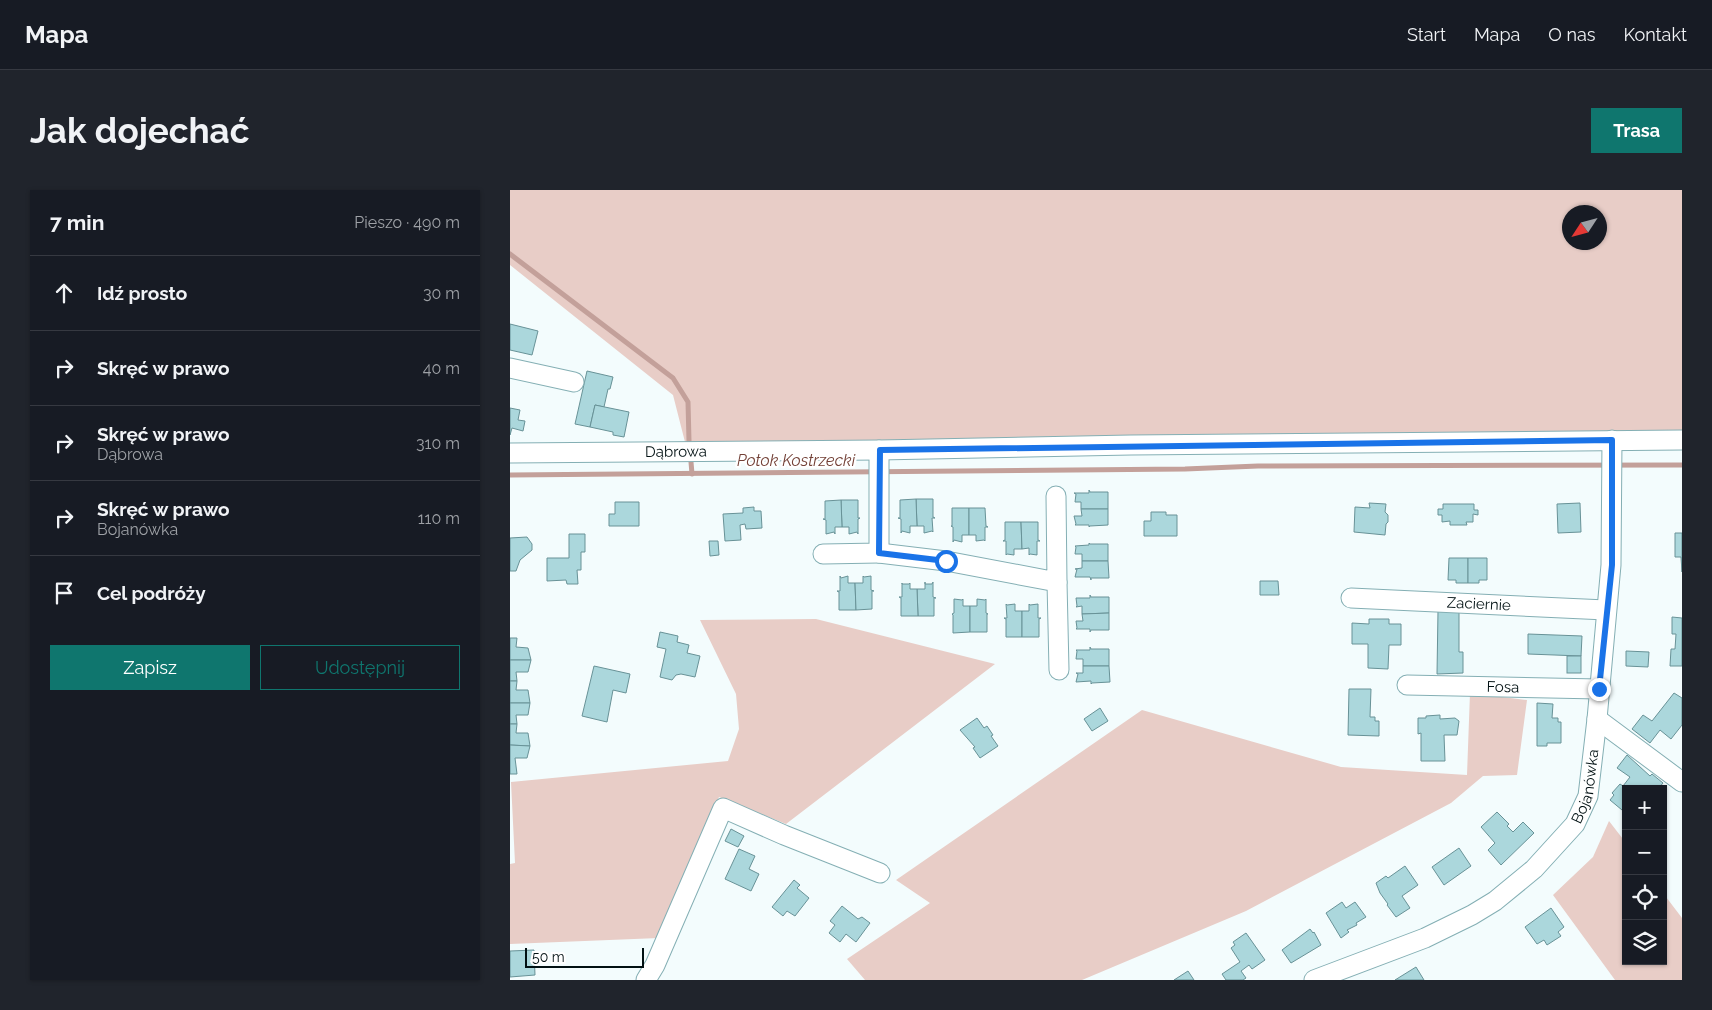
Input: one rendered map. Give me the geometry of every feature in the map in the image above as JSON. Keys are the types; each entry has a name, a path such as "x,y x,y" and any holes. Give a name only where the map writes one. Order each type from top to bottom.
{"street":[{"path":"510,368 574,382"},
{"name":"Dąbrowa","path":"510,453 879,456 1612,447 1682,440"},
{"name":"Bojanówka","path":"1314,980 1425,938 1495,901 1534,870 1575,824 1588,796 1597,719 1606,610 1612,565 1612,447"},
{"path":"879,456 879,553"},
{"path":"1056,496 1059,670"},
{"path":"823,554 879,553 946,561 1057,582"},
{"name":"Zaciernie","path":"1351,598 1606,610"},
{"name":"Fosa","path":"1407,685 1599,689"},
{"path":"1597,719 1682,782"},
{"path":"646,980 655,965 723,808 784,835 880,873"}],"shaded area":[{"path":"510,190 1682,190 1682,432 685,442 673,395 510,265"},
{"path":"816,619 995,664 786,824 719,797 659,938 510,944 510,864 515,863 511,782 728,761 739,729 736,694 700,620"},
{"path":"1470,693 1527,700 1517,775 1483,776 1451,803 1246,911 1082,980 865,980 847,959 930,903 896,880 1142,710 1341,767 1467,775"},
{"path":"1609,821 1622,838 1622,965 1667,965 1667,898 1682,918 1682,980 1615,980 1553,895 1593,857"}],"building":[{"path":"510,324 538,331 532,355 510,350"},
{"path":"587,371 613,377 604,407 595,405 590,427 575,424"},
{"path":"595,405 629,412 624,437 613,435 613,432 590,427"},
{"path":"510,408 520,410 518,420 525,421 523,431 512,428 510,435"},
{"path":"1089,490 1090,492 1108,492 1108,509 1081,509 1081,502 1075,502 1076,494 1074,493 1089,493"},
{"path":"916,499 933,499 933,517 935,518 932,518 933,532 924,533 924,526 917,526"},
{"path":"916,499 917,526 910,526 910,533 902,531 901,533 901,519 898,518 900,518 900,500"},
{"path":"841,500 858,500 858,518 860,518 858,519 858,534 857,532 849,534 849,527 842,527"},
{"path":"841,500 842,527 835,527 835,534 834,532 826,534 826,520 823,519 825,519 825,501"},
{"path":"615,502 639,502 639,526 609,526 609,514 615,514"},
{"path":"1369,503 1386,504 1385,512 1388,515 1388,522 1385,535 1354,532 1355,507 1370,508"},
{"path":"1580,503 1581,532 1558,533 1557,504"},
{"path":"1443,504 1474,504 1474,510 1478,510 1478,515 1473,514 1473,522 1466,522 1467,525 1450,525 1450,521 1442,522 1442,515 1438,515 1438,509 1443,509"},
{"path":"754,507 754,511 761,511 762,528 746,529 745,524 740,525 741,540 725,541 723,514 743,513 743,508"},
{"path":"952,508 969,508 969,535 962,535 962,542 954,540 953,542 953,527 951,526"},
{"path":"969,508 985,508 986,526 988,527 985,527 985,541 976,541 976,535 969,535"},
{"path":"1081,509 1108,509 1108,525 1089,527 1089,525 1075,525 1074,516 1082,516"},
{"path":"1151,512 1166,512 1166,515 1177,515 1177,536 1144,536 1144,521 1151,521"},
{"path":"1005,522 1021,522 1022,549 1014,549 1014,555 1006,555 1006,541 1003,541 1005,540"},
{"path":"1021,522 1038,522 1038,540 1040,541 1037,541 1037,555 1029,555 1029,548 1022,549"},
{"path":"1675,533 1682,533 1682,572 1681,557 1675,557"},
{"path":"569,534 585,534 585,552 581,552 581,570 577,570 578,584 567,584 566,580 547,581 547,558 569,558"},
{"path":"527,537 532,544 532,550 520,560 516,571 510,571 510,538"},
{"path":"709,541 718,541 719,555 710,556"},
{"path":"1089,543 1108,544 1108,561 1082,561 1082,554 1075,554 1075,546 1089,545"},
{"path":"1449,558 1468,558 1468,583 1456,583 1456,580 1448,580"},
{"path":"1468,558 1487,558 1487,580 1479,580 1479,583 1468,583"},
{"path":"1082,561 1108,561 1109,578 1091,578 1091,580 1090,577 1075,577 1077,569 1075,569 1082,568"},
{"path":"840,576 841,578 848,576 848,583 855,583 856,610 839,610 839,592 837,591 840,591"},
{"path":"863,576 871,576 871,590 874,591 872,591 872,609 856,610 855,583 863,583"},
{"path":"1260,581 1278,581 1279,595 1260,595"},
{"path":"933,582 933,597 936,598 934,598 934,616 918,616 917,589 925,589 925,584 932,584"},
{"path":"910,583 910,589 917,589 918,616 901,616 901,598 899,597 902,597 902,584"},
{"path":"1090,595 1091,597 1109,597 1109,613 1082,614 1082,606 1076,607 1076,598 1090,598"},
{"path":"954,599 963,599 963,606 970,606 970,632 953,633 952,614 954,613"},
{"path":"977,599 986,599 986,613 988,614 987,632 970,632 970,606 977,606"},
{"path":"1006,604 1015,604 1015,611 1022,611 1022,637 1006,637 1006,619 1004,618 1007,618"},
{"path":"1029,604 1038,604 1038,618 1041,618 1039,619 1039,637 1022,637 1022,611 1029,611"},
{"path":"1438,611 1459,611 1459,652 1463,652 1463,673 1437,674"},
{"path":"1109,613 1109,630 1091,630 1090,632 1090,629 1076,629 1076,621 1083,621 1082,614"},
{"path":"1672,617 1682,618 1682,666 1670,666 1671,649 1675,649 1676,634 1672,634"},
{"path":"1369,619 1389,619 1389,624 1401,624 1401,645 1389,645 1388,669 1368,668 1368,644 1352,644 1352,623 1369,624"},
{"path":"660,632 678,636 677,642 689,645 687,653 700,656 695,677 681,674 676,675 672,680 660,677 666,649 657,647"},
{"path":"1528,634 1582,636 1581,656 1528,654"},
{"path":"510,638 517,638 516,647 528,648 531,660 510,660"},
{"path":"1090,647 1091,649 1109,649 1109,666 1083,666 1083,659 1076,659 1076,650 1090,650"},
{"path":"1626,651 1649,652 1648,667 1626,666"},
{"path":"1567,656 1581,656 1581,673 1567,673"},
{"path":"510,660 531,660 528,672 516,672 517,681 510,681"},
{"path":"594,666 630,674 626,693 613,690 607,722 582,716"},
{"path":"1083,666 1109,666 1110,682 1091,684 1091,681 1076,682 1078,674 1076,673 1083,673"},
{"path":"510,681 517,681 516,690 528,690 530,703 510,703"},
{"path":"1349,689 1371,689 1370,717 1375,717 1375,721 1379,721 1379,736 1348,735"},
{"path":"1674,693 1682,698 1682,725 1671,739 1660,730 1650,743 1632,729 1643,715 1652,721"},
{"path":"510,703 530,703 528,715 516,715 517,724 510,724"},
{"path":"1537,703 1553,704 1552,718 1558,718 1558,722 1561,722 1561,743 1547,743 1547,746 1537,746"},
{"path":"1100,708 1108,721 1092,731 1084,719"},
{"path":"1440,715 1440,719 1455,718 1459,721 1457,735 1444,735 1445,761 1421,761 1421,733 1418,734 1418,718"},
{"path":"977,718 984,728 987,726 998,746 980,758 973,748 975,747 960,730"},
{"path":"510,724 517,724 516,733 528,733 530,746 510,745"},
{"path":"510,745 530,746 527,758 515,758 517,774 510,774"},
{"path":"1627,755 1650,776 1652,774 1663,783 1661,785 1624,785 1630,777 1617,768"},
{"path":"1620,784 1622,785 1622,810 1610,800 1614,795 1612,793"},
{"path":"1497,812 1509,824 1507,826 1513,832 1523,822 1534,833 1501,865 1488,850 1495,843 1481,827"},
{"path":"731,829 744,836 738,847 725,841"},
{"path":"1459,848 1471,866 1444,885 1432,867"},
{"path":"739,849 755,856 749,869 759,874 751,891 725,879"},
{"path":"1405,866 1418,885 1402,896 1410,908 1396,917 1387,905 1376,883 1386,876 1388,878"},
{"path":"794,880 800,885 797,888 809,898 795,916 787,911 783,916 772,907"},
{"path":"1342,902 1346,908 1355,902 1366,917 1356,923 1357,925 1347,930 1349,932 1341,938 1326,913"},
{"path":"842,906 858,919 862,917 870,923 856,942 846,934 840,942 829,933 835,925 830,921"},
{"path":"1551,908 1564,927 1558,932 1561,936 1547,945 1544,940 1537,944 1525,927"},
{"path":"1310,929 1314,932 1321,945 1291,963 1282,950"},
{"path":"1246,933 1265,960 1252,969 1249,965 1241,971 1246,978 1243,980 1226,980 1222,974 1240,962 1231,948 1235,945 1233,942"},
{"path":"534,950 535,975 510,977 510,951"},
{"path":"1416,967 1424,980 1395,980"},
{"path":"1188,971 1194,980 1174,980"}],"waterway":[{"path":"510,254 673,378 688,402 689,441"},
{"path":"691,462 692,474"},
{"name":"Potok Kostrzecki","path":"510,475 1185,469 1258,466 1682,465"}],"route":[{"path":"946,561 879,553 880,450 1612,440 1612,565 1599,689"}]}
